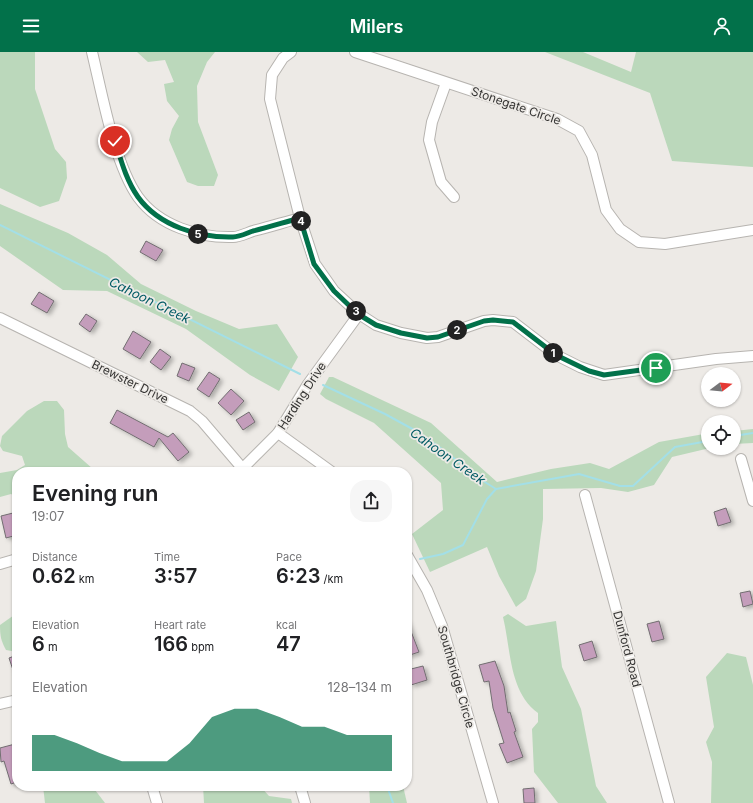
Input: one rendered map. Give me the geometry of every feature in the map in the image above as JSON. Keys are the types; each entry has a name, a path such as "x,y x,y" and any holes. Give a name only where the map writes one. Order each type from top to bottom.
{"street":[{"path":"92,52 125,174 139,198 159,217 176,227 192,232 211,236 234,237 300,218"},
{"path":"291,52 283,58 272,75 270,99 300,218 314,264 334,291 358,314 376,325 401,333 427,338 438,337 484,321 498,320 513,322 556,355 580,367 604,375 716,359 753,356"},
{"name":"Stonegate Circle","path":"355,52 557,119 579,131 592,155 606,210 620,229 639,242 665,244 753,230"},
{"path":"446,83 432,122 429,140 441,182 454,197"},
{"name":"Harding Drive","path":"245,467 278,433 308,384 358,314"},
{"name":"Brewster Drive","path":"0,318 190,411 202,421 238,467"},
{"path":"278,433 325,467"},
{"path":"741,459 753,501"},
{"name":"Dunford Road","path":"585,495 669,803"},
{"path":"0,564 12,560"},
{"name":"Southbridge Circle","path":"412,564 427,590 442,626 493,803"},
{"path":"0,704 12,701"},
{"path":"153,791 157,803"},
{"path":"301,791 305,803"}],"green space":[{"path":"0,52 35,52 35,89 55,149 66,162 67,178 59,201 40,207 0,188"},
{"path":"137,52 215,52 207,62 197,86 198,122 218,175 214,186 198,186 187,182 169,140 172,129 179,116 167,101 164,84 174,82 165,60 148,62"},
{"path":"545,52 583,52 631,72 636,52 753,52 753,167 672,161 650,93"},
{"path":"0,204 68,233 107,255 141,284 196,311 239,329 277,324 298,357 279,391 250,375 186,329 107,291 63,290 0,246"},
{"path":"329,377 333,377 431,423 497,482 551,469 590,463 609,469 659,442 701,434 701,450 672,457 654,485 628,492 601,488 543,489 543,519 536,571 526,599 516,607 499,576 487,547 430,572 412,534 443,510 441,483 374,423 326,399 320,394"},
{"path":"44,401 57,401 64,410 65,434 68,447 91,467 22,467 25,465 22,456 3,451 0,446 2,436 27,411"},
{"path":"753,429 753,443 741,444 741,430"},
{"path":"12,471 12,494 0,497 0,473"},
{"path":"508,614 526,626 556,621 562,667 581,709 596,786 607,803 558,803 534,772 532,729 538,722 538,713 528,704 521,694 516,682 503,617"},
{"path":"12,617 12,651 6,650 3,644 0,625"},
{"path":"727,653 746,657 753,685 753,803 711,803 712,762 706,742 714,727 706,677"},
{"path":"44,791 96,791 105,803 45,803"},
{"path":"203,791 264,791 269,796 291,799 292,803 204,803"},
{"path":"369,791 404,791 407,803 370,803"}],"building":[{"path":"146,241 163,250 156,261 140,252"},
{"path":"39,292 54,301 47,313 31,304"},
{"path":"86,314 97,321 90,332 79,324"},
{"path":"133,331 151,342 140,359 123,349"},
{"path":"160,349 171,357 161,370 150,362"},
{"path":"182,363 195,368 189,381 177,376"},
{"path":"209,372 220,379 209,397 197,389"},
{"path":"231,389 244,401 231,415 218,403"},
{"path":"117,410 168,437 173,433 189,452 178,461 159,438 154,447 110,423"},
{"path":"249,412 255,422 243,430 236,420"},
{"path":"726,508 731,522 718,526 714,512"},
{"path":"12,513 12,536 6,538 1,516"},
{"path":"750,591 753,604 743,607 740,593"},
{"path":"659,621 664,639 652,642 647,624"},
{"path":"412,634 419,652 412,654"},
{"path":"592,641 597,657 584,661 579,645"},
{"path":"12,657 12,667 9,658"},
{"path":"495,661 504,686 508,713 510,712 516,731 514,732 523,757 507,763 499,744 504,743 493,708 489,681 484,682 479,665"},
{"path":"423,666 427,680 412,685 412,669"},
{"path":"12,745 11,784 4,761 1,762 0,748"},
{"path":"534,788 535,803 524,803 523,789"}],"waterway":[{"name":"Cahoon Creek","path":"0,225 300,374"},
{"name":"Cahoon Creek","path":"323,385 385,414 418,432 449,454 472,474 496,489 579,474 620,486 633,486 675,447 701,442"},
{"name":"Cahoon Creek","path":"741,435 753,433"},
{"path":"420,559 443,554 463,545 487,499 496,489"},
{"path":"389,791 393,803"}],"route":[{"path":"115,141 125,174 139,198 159,217 176,227 211,236 234,237 300,218 314,264 334,291 358,314 376,325 401,333 427,338 438,337 484,321 502,320 513,322 556,355 589,371 604,375 621,374 656,368"}]}
